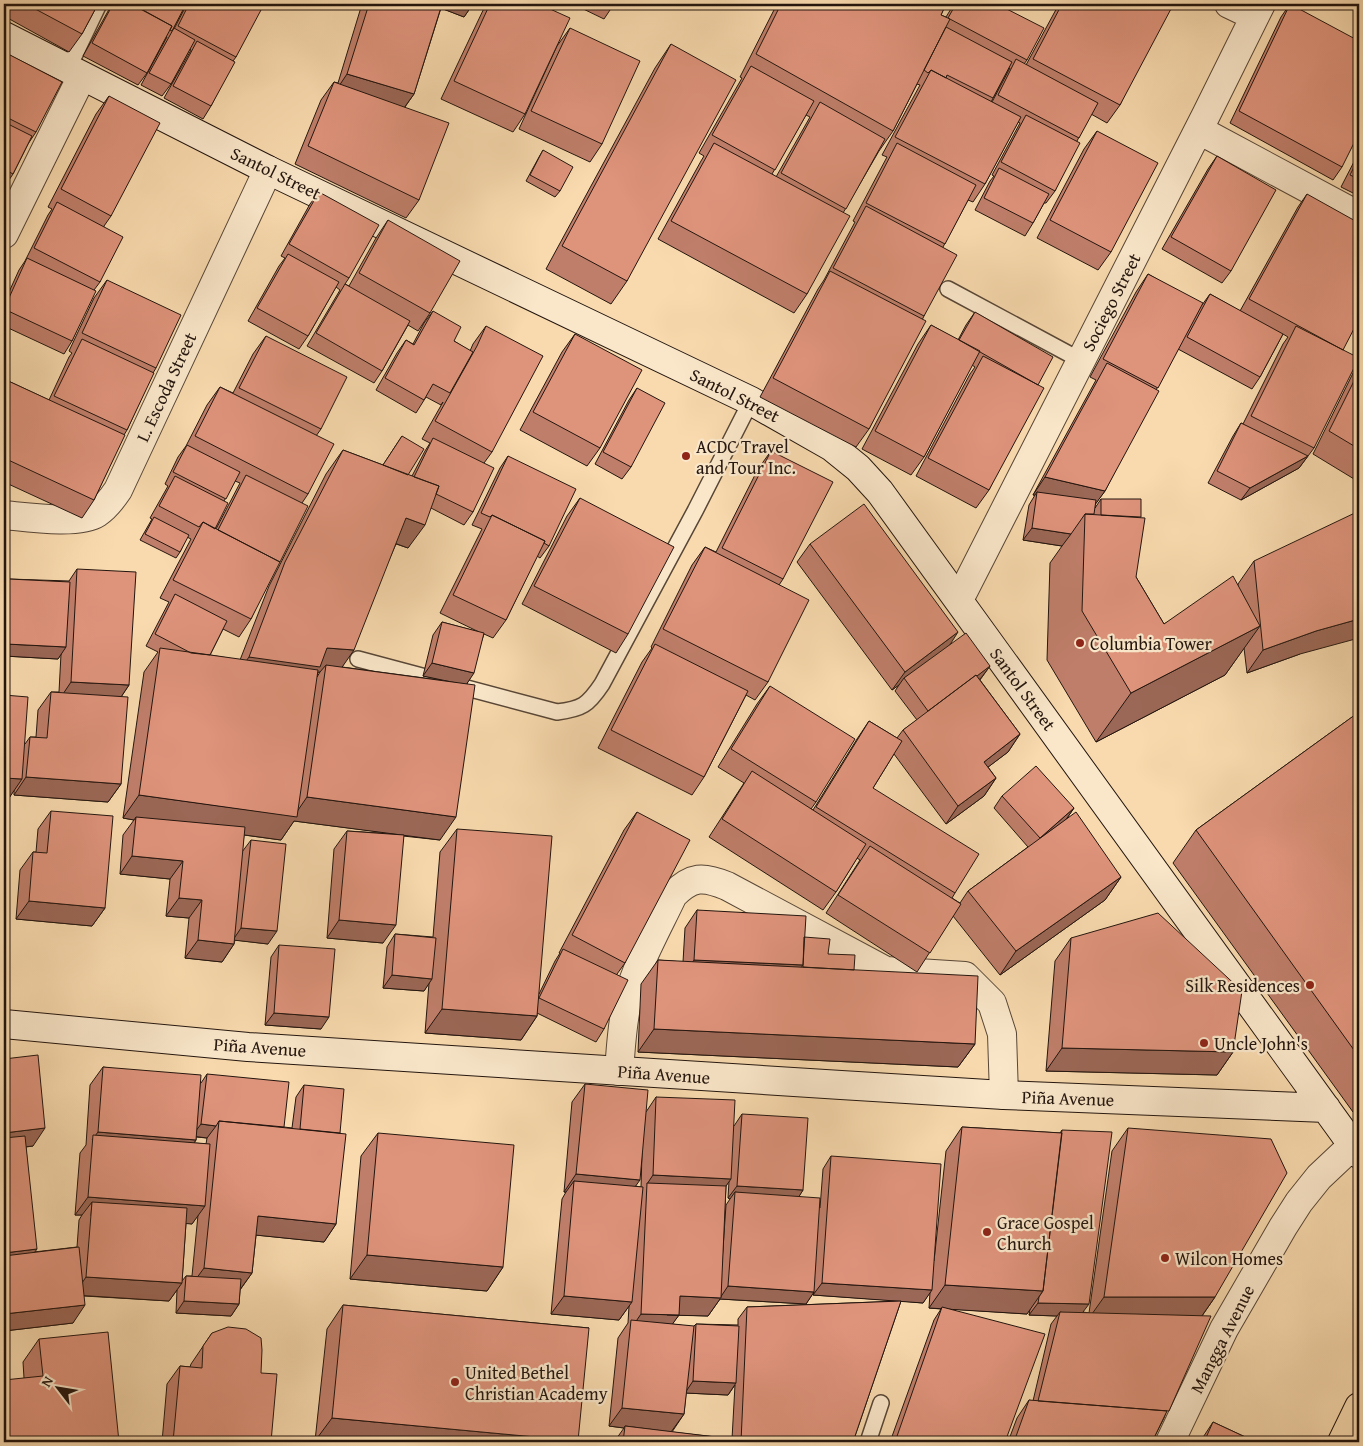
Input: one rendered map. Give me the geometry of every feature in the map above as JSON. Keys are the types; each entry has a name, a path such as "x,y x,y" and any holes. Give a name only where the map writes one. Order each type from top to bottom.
{"main road":[{"path":"1342,1442 1359,1407"}],"street":[{"path":"1229,4 1257,10"},
{"name":"Sociego Street","path":"959,600 1082,361 1257,10"},
{"name":"Santol Street","path":"4,36 268,170 751,401 832,447 858,468 880,492 959,600 1356,1150"},
{"path":"4,234 75,72"},
{"path":"1198,130 1359,216"},
{"name":"L. Escoda Street","path":"4,515 82,519 96,514 107,506 118,490 268,170"},
{"path":"619,1071 622,1034 633,982 673,895 684,884 700,879 727,886 886,971 965,976 992,1003 1002,1034 1004,1095"},
{"name":"Piña Avenue","path":"4,1024 248,1047 619,1071 1004,1095 1326,1108"},
{"name":"Mangga Avenue","path":"1170,1442 1224,1329 1283,1227 1299,1202 1314,1184 1356,1150"}],"lane":[{"path":"75,72 99,4"},
{"path":"948,289 1082,361"},
{"path":"358,658 556,712 583,707 602,684 695,511 751,401"},
{"path":"868,1442 882,1402"}],"building":[{"path":"26,4 98,4 82,34"},
{"path":"113,4 131,4 172,26 147,73 92,43"},
{"path":"146,4 186,4 172,31 170,30 172,26 143,10"},
{"path":"189,4 250,4 261,10 236,57 178,26"},
{"path":"369,4 442,4 414,94 347,74"},
{"path":"490,4 539,4 570,18 525,114 454,81"},
{"path":"781,4 946,4 941,15 950,19 893,131 756,54"},
{"path":"956,4 997,4 1044,28 1027,60 948,18"},
{"path":"1062,4 1166,4 1172,7 1120,105 1033,59"},
{"path":"1290,4 1359,41 1359,133 1342,167 1239,111"},
{"path":"946,27 1012,62 993,98 947,75 946,78 931,70 928,73 924,70"},
{"path":"174,28 195,40 171,84 149,73"},
{"path":"570,28 640,61 602,144 531,111"},
{"path":"197,41 235,62 211,106 173,86"},
{"path":"671,44 736,80 627,281 562,246"},
{"path":"10,55 62,82 36,132 4,116 4,67"},
{"path":"1016,59 1098,103 1079,138 998,95"},
{"path":"751,66 814,101 775,170 712,135"},
{"path":"931,70 1021,117 985,184 895,137"},
{"path":"334,82 449,123 419,200 308,146"},
{"path":"109,96 160,123 111,216 61,189"},
{"path":"820,102 885,139 846,209 781,173"},
{"path":"1026,115 1080,143 1055,191 1001,162"},
{"path":"4,122 32,136 13,174 4,169"},
{"path":"1097,131 1158,163 1111,252 1050,220"},
{"path":"714,143 850,216 807,294 671,221"},
{"path":"897,143 976,185 945,244 866,203"},
{"path":"543,150 573,167 560,191 530,175"},
{"path":"1217,156 1276,190 1231,271 1171,237"},
{"path":"1359,157 1359,179 1350,175"},
{"path":"999,168 1049,194 1033,223 984,198"},
{"path":"319,192 379,225 349,278 289,244"},
{"path":"1307,194 1359,223 1359,319 1343,350 1249,299"},
{"path":"57,202 123,237 100,282 34,248"},
{"path":"866,206 957,255 924,316 833,268"},
{"path":"388,220 460,261 430,313 359,273"},
{"path":"288,254 339,282 308,336 257,308"},
{"path":"27,258 96,291 72,341 4,309"},
{"path":"830,271 926,321 869,429 773,378"},
{"path":"1148,274 1203,303 1158,388 1103,359"},
{"path":"107,280 181,315 156,368 82,333"},
{"path":"345,284 410,321 382,371 316,333"},
{"path":"1210,294 1283,334 1260,377 1187,337"},
{"path":"433,311 461,327 454,341 473,352 450,393 433,384 424,400 385,378 406,340 414,345"},
{"path":"975,312 1053,357 1038,385 959,340"},
{"path":"931,325 980,351 924,457 875,431"},
{"path":"486,326 543,356 492,452 435,421 477,346"},
{"path":"1296,326 1359,358 1314,448 1251,416"},
{"path":"575,334 642,370 600,448 533,412"},
{"path":"266,336 347,377 321,429 239,388"},
{"path":"82,339 154,373 127,430 54,396"},
{"path":"983,356 1044,388 989,490 928,458"},
{"path":"1107,363 1159,391 1105,491 1045,477"},
{"path":"1359,371 1359,449 1329,431"},
{"path":"4,379 125,435 94,500 4,458"},
{"path":"220,387 334,444 308,494 195,436"},
{"path":"637,388 665,403 631,467 603,452"},
{"path":"1241,423 1308,456 1250,488 1217,471"},
{"path":"402,436 424,449 408,475 383,465"},
{"path":"433,438 494,468 473,512 436,494 439,486 414,477"},
{"path":"187,445 240,472 226,499 173,472"},
{"path":"343,450 439,486 425,525 406,518 354,650 327,648 320,667 249,657 285,562"},
{"path":"771,451 833,482 783,579 722,548"},
{"path":"508,456 576,489 549,546 544,543 545,541 492,515 490,517 481,513"},
{"path":"246,475 308,506 280,562 218,530"},
{"path":"175,476 228,503 215,529 203,522 199,527 159,506"},
{"path":"1037,492 1096,500 1094,514 1085,514 1071,534 1032,528"},
{"path":"580,498 674,547 628,634 534,586"},
{"path":"1101,499 1141,499 1141,517 1101,515"},
{"path":"864,504 958,632 905,672 810,544"},
{"path":"1359,511 1359,619 1316,631 1263,650 1254,561"},
{"path":"1085,514 1145,518 1136,577 1164,624 1233,576 1260,626 1131,693 1082,611"},
{"path":"492,515 545,541 506,620 453,595"},
{"path":"154,517 189,535 180,552 145,534"},
{"path":"203,522 280,562 251,619 173,580"},
{"path":"705,547 809,600 768,682 663,629"},
{"path":"77,569 136,572 129,685 71,682"},
{"path":"9,579 70,582 66,647 6,644"},
{"path":"175,594 227,621 210,655 191,653 155,634"},
{"path":"442,622 484,633 474,673 432,663"},
{"path":"966,633 990,666 928,711 904,678"},
{"path":"655,644 748,691 704,777 611,730"},
{"path":"160,648 318,670 297,817 139,795"},
{"path":"326,665 475,685 456,817 307,797"},
{"path":"976,675 1020,734 984,762 996,778 958,806 903,730"},
{"path":"770,686 855,739 816,802 731,749"},
{"path":"51,692 128,697 121,784 26,777 30,737 47,738"},
{"path":"4,695 28,697 22,779 4,778"},
{"name":"Silk Residences","path":"1359,712 1359,1057 1196,830"},
{"path":"869,721 902,741 873,788 979,854 955,893 816,807"},
{"path":"1036,766 1074,808 1040,838 1002,796"},
{"path":"752,771 866,844 836,892 722,819"},
{"path":"51,811 113,816 105,908 29,901 33,852 47,853"},
{"path":"637,812 690,840 625,963 572,935"},
{"path":"1076,812 1121,877 1016,951 968,891"},
{"path":"136,817 245,827 234,944 198,940 202,900 179,898 183,861 132,856"},
{"path":"457,829 552,836 537,1016 442,1009"},
{"path":"347,831 404,835 396,925 339,920"},
{"path":"251,840 286,844 277,931 241,928"},
{"path":"870,846 961,904 930,953 838,895"},
{"path":"697,910 806,916 803,965 694,960"},
{"path":"1158,913 1242,991 1233,1052 1062,1048 1071,938"},
{"path":"395,934 436,938 432,979 392,975"},
{"path":"804,937 830,939 828,954 855,955 854,970 803,967"},
{"path":"279,945 335,949 329,1017 274,1013"},
{"path":"563,949 628,980 604,1029 539,998"},
{"path":"658,960 978,976 975,1044 654,1029"},
{"path":"38,1055 45,1128 4,1133 4,1059"},
{"path":"103,1067 201,1075 196,1140 98,1132"},
{"path":"207,1074 289,1082 284,1127 219,1121 216,1126 201,1124"},
{"path":"585,1084 648,1090 640,1180 576,1174"},
{"path":"304,1085 344,1089 340,1133 300,1129"},
{"path":"656,1097 735,1100 731,1179 653,1175"},
{"path":"742,1114 808,1118 803,1190 737,1186"},
{"path":"219,1121 346,1134 336,1224 258,1216 252,1273 204,1268"},
{"name":"Grace Gospel Church","path":"962,1127 1062,1133 1043,1291 945,1285"},
{"name":"Wilcon Homes","path":"1128,1128 1271,1139 1287,1173 1215,1297 1104,1297"},
{"path":"1062,1130 1112,1132 1089,1304 1038,1303 1043,1291"},
{"path":"378,1133 514,1145 503,1267 367,1255"},
{"path":"93,1135 210,1144 205,1206 88,1197"},
{"path":"25,1136 37,1249 4,1253 4,1138"},
{"path":"831,1156 941,1164 932,1290 822,1283"},
{"path":"574,1181 643,1187 632,1302 564,1296"},
{"path":"647,1183 726,1186 721,1298 680,1296 679,1315 641,1314"},
{"path":"735,1192 820,1198 814,1292 728,1286"},
{"path":"92,1202 187,1208 182,1283 86,1277"},
{"path":"79,1247 85,1305 4,1314 4,1256"},
{"path":"186,1276 241,1279 239,1304 184,1301"},
{"path":"901,1301 853,1442 741,1442 747,1307"},
{"name":"United Bethel Christian Academy","path":"343,1305 589,1328 578,1441 332,1418"},
{"path":"942,1307 1045,1334 1005,1442 895,1442"},
{"path":"1060,1312 1211,1316 1169,1411 1038,1401"},
{"path":"631,1320 694,1326 684,1414 622,1408"},
{"path":"696,1324 739,1326 736,1383 693,1381"},
{"path":"228,1327 246,1329 261,1338 261,1373 277,1374 271,1442 173,1442 180,1366 202,1368 203,1346 212,1333"},
{"path":"108,1332 119,1442 4,1442 4,1380 43,1376 39,1339"},
{"path":"1029,1400 1167,1411 1152,1442 1014,1442"},
{"path":"1213,1422 1256,1442 1204,1442"},
{"path":"625,1426 741,1440 741,1442 623,1442"}],"place":[{"name":"ACDC Travel and Tour Inc.","path":"686,456"},
{"name":"Columbia Tower","path":"1080,643"},
{"name":"Silk Residences","path":"1310,985"},
{"name":"Uncle John's","path":"1204,1043"},
{"name":"Grace Gospel Church","path":"987,1232"},
{"name":"Wilcon Homes","path":"1165,1258"},
{"name":"United Bethel Christian Academy","path":"455,1382"}]}
